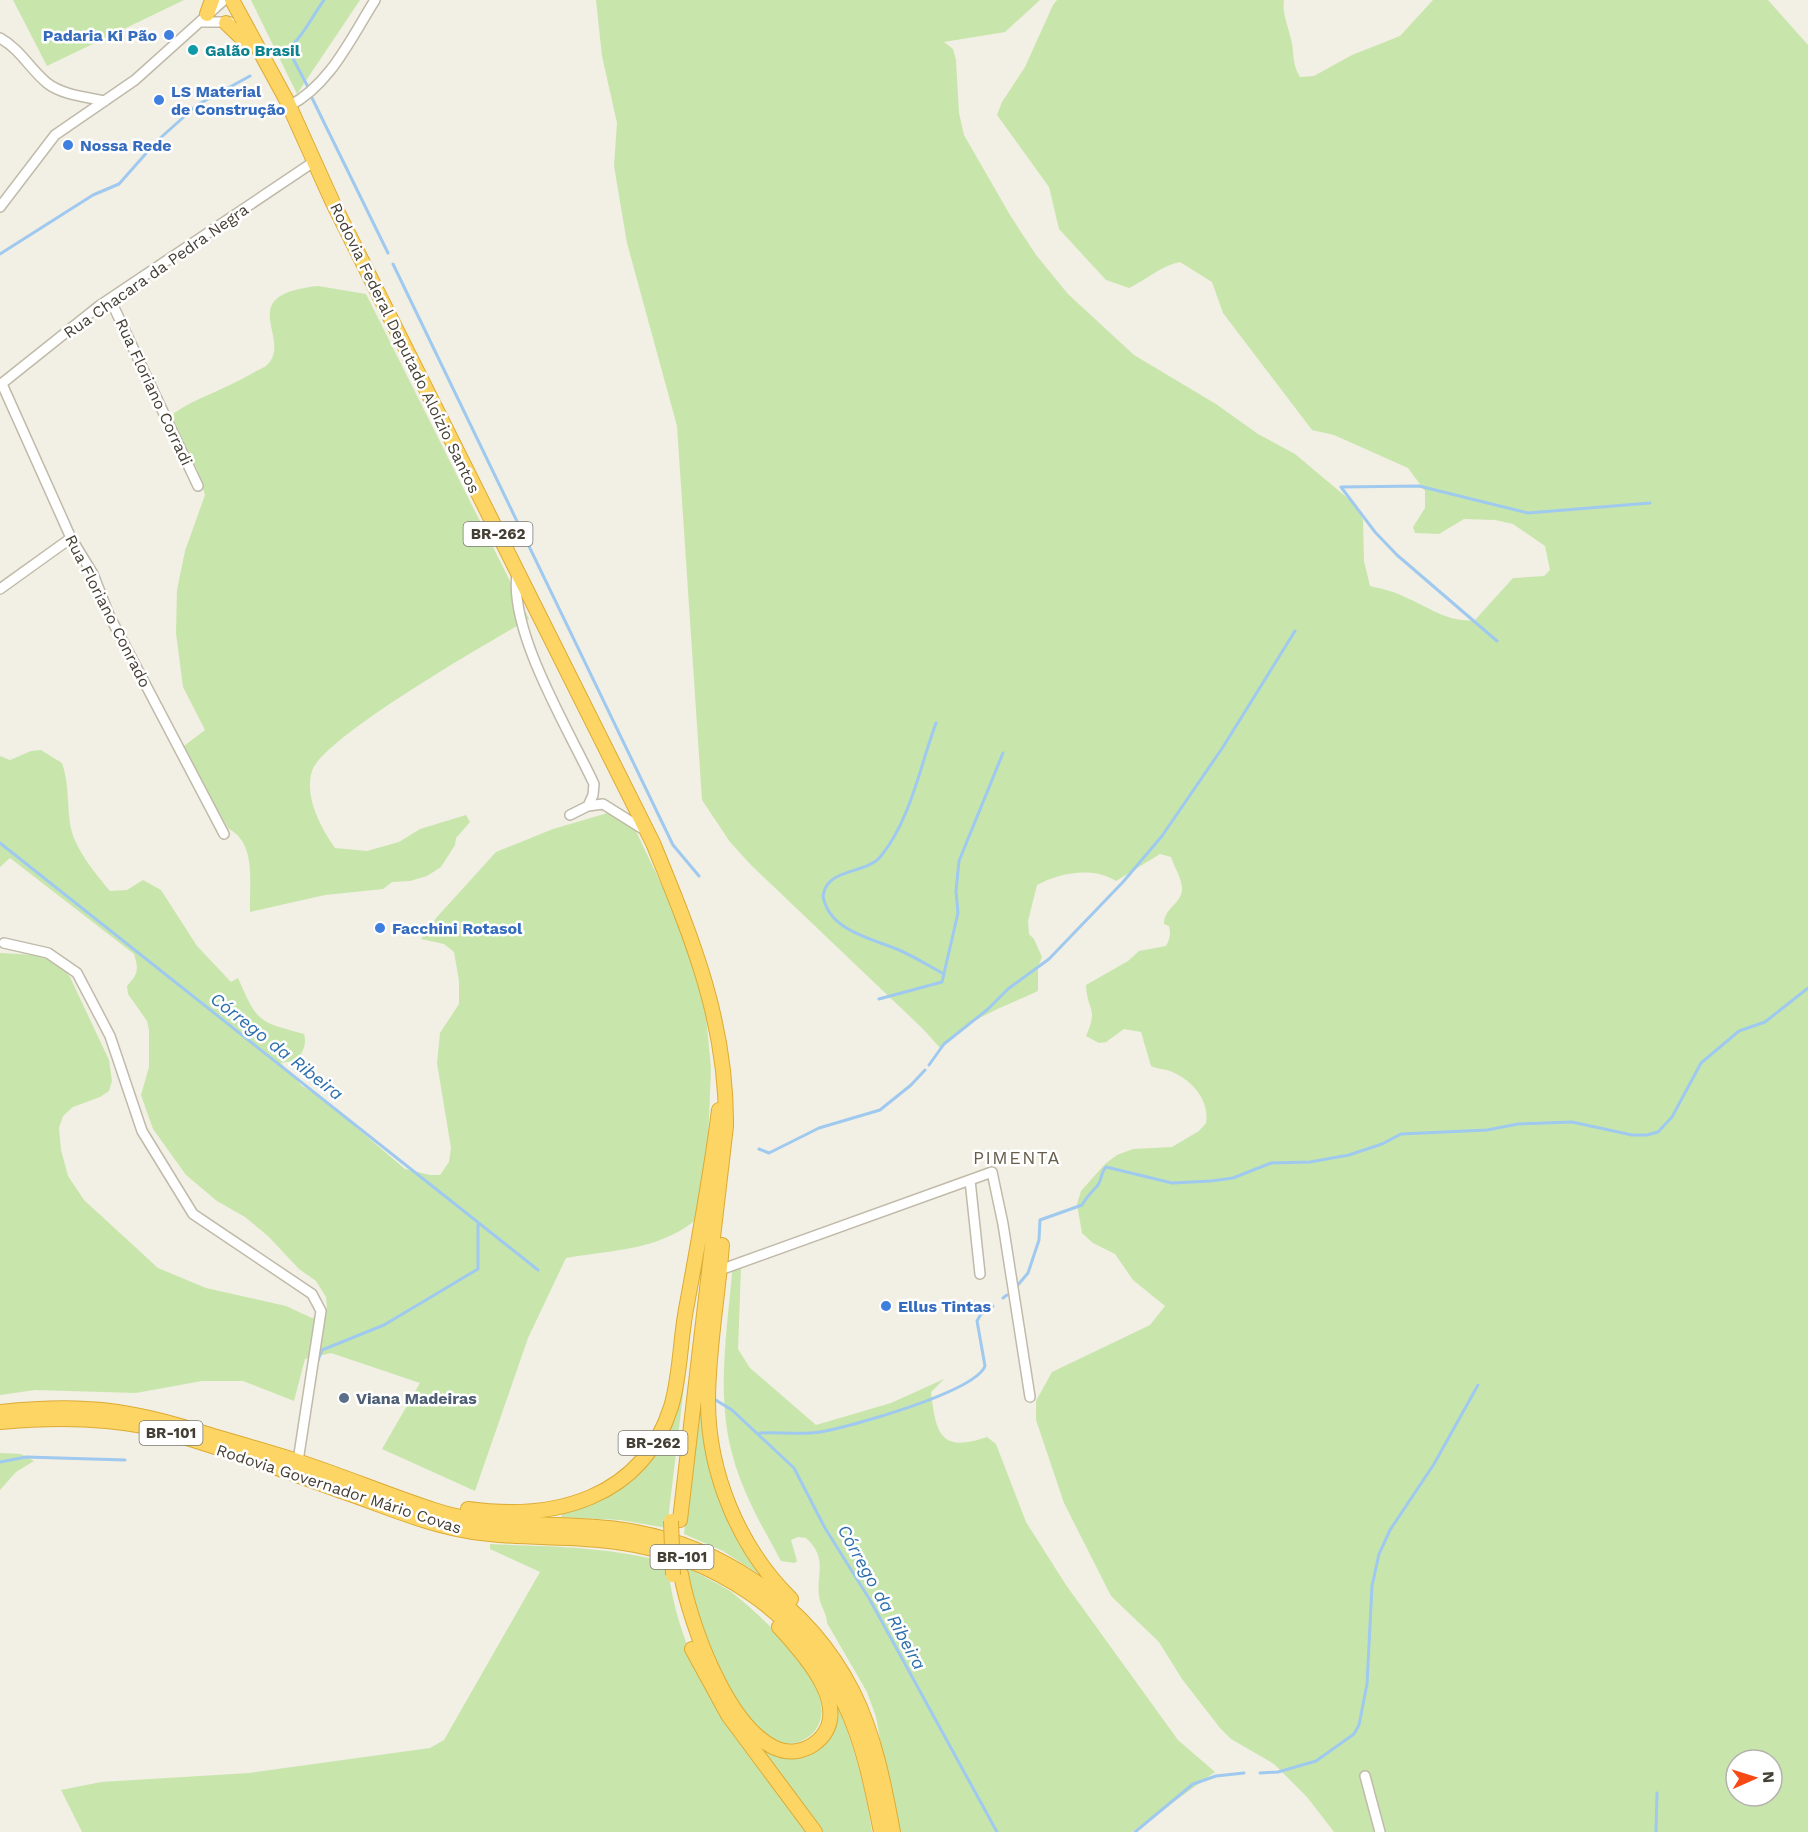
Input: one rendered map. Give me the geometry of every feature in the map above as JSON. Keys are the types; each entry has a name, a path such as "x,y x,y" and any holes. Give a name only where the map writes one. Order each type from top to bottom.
{"highway":[{"path":"203,18 212,0"},
{"name":"Rodovia Federal Deputado Aloízio Santos","path":"232,0 243,16 264,62 288,104 338,213 648,833 692,937 708,988 717,1028"},
{"path":"238,0 243,16 288,104"},
{"path":"226,23 242,36 264,62"},
{"name":"BR-262","path":"717,1028 725,1069 729,1142 708,1401 711,1437 718,1474 731,1511 749,1545 779,1587 818,1631 842,1672"},
{"name":"BR-262","path":"717,1028 719,1108 716,1154 675,1521 677,1574 686,1633 707,1680 728,1715 815,1832"},
{"name":"BR-262","path":"675,1521 725,1152 725,1069"},
{"name":"BR-262","path":"339,1476 452,1506 521,1513 549,1511 586,1500 608,1489 635,1466 661,1431 674,1394 719,1108"},
{"name":"Rodovia Governador Mário Covas","path":"0,1413 86,1409 142,1416 298,1461 435,1511 470,1519 617,1529 652,1535 695,1549 737,1569 776,1596 809,1628 842,1672 861,1711 876,1750 893,1832"},
{"name":"Rodovia Governador Mário Covas","path":"0,1422 54,1417 106,1420 149,1427 450,1528 502,1535 624,1543 666,1552 705,1567 743,1588 773,1611 800,1636 827,1671 846,1706 864,1754 881,1832"},
{"name":"BR-262","path":"677,1574 702,1650 732,1703 762,1739 781,1750 795,1751 809,1747 820,1739 827,1728 830,1714 829,1701 814,1670 781,1629 741,1592 705,1567"}],"street":[{"path":"0,207 55,135 135,80 224,0"},
{"path":"288,104 308,97 324,80 375,0"},
{"path":"203,18 226,23 243,16"},
{"path":"0,38 11,44 48,84 70,93 105,100"},
{"name":"Rua Chacara da Pedra Negra","path":"1,384 110,299 315,161"},
{"name":"Rua Floriano Corradi","path":"110,299 198,486"},
{"name":"Rua Floriano Conrado","path":"1,384 71,538 93,574 109,615 224,834"},
{"path":"0,589 71,538"},
{"path":"518,572 519,608 531,653 594,784 593,795 588,806"},
{"path":"570,815 588,806 603,804 648,833"},
{"path":"4,943 48,953 77,973 110,1036 142,1131 193,1214 312,1294 321,1311 298,1461"},
{"path":"720,1270 992,1172 1004,1224 1030,1397"},
{"path":"970,1180 980,1274"},
{"path":"1365,1776 1380,1832"}],"green space":[{"path":"13,0 184,0 47,66"},
{"path":"251,0 360,0 297,94"},
{"path":"596,0 1040,0 1005,32 944,42 953,49 956,60 959,113 964,135 1036,255 1068,294 1134,355 1216,404 1258,434 1295,454 1357,506 1363,520 1364,561 1370,586 1398,594 1448,617 1475,620 1513,578 1544,576 1550,570 1545,546 1513,524 1495,520 1464,519 1439,534 1415,533 1413,527 1425,508 1425,491 1408,468 1334,435 1312,430 1223,313 1212,282 1180,262 1160,269 1129,288 1106,280 1059,229 1049,187 997,115 1002,102 1025,67 1053,5 1057,0 1284,0 1294,62 1300,77 1314,76 1352,55 1400,36 1433,0 1768,0 1808,45 1808,1832 1334,1832 1307,1797 1274,1764 1231,1739 1220,1728 1182,1679 1159,1642 1111,1596 1064,1503 1036,1420 1036,1401 1052,1372 1150,1325 1165,1306 1133,1280 1115,1254 1093,1243 1082,1233 1077,1204 1081,1191 1105,1164 1117,1155 1133,1149 1172,1147 1199,1131 1206,1123 1205,1106 1192,1085 1170,1071 1151,1066 1141,1032 1124,1029 1106,1042 1099,1043 1086,1036 1092,1014 1086,985 1128,961 1139,951 1166,946 1170,932 1169,926 1164,924 1165,919 1181,895 1180,878 1171,857 1160,854 1116,881 1097,874 1076,873 1055,877 1037,885 1028,921 1029,934 1034,939 1042,957 1038,967 1038,991 973,1021 940,1048 730,842 702,800 677,426 627,243 614,166 617,123 602,56"},
{"path":"318,286 366,294 529,619 410,690 375,714 345,736 323,756 312,771 310,791 312,802 319,822 335,848 367,851 399,842 420,829 466,815 470,822 456,838 455,845 441,867 427,876 410,881 392,882 383,889 325,895 250,912 250,866 244,844 229,829 188,765 180,760 176,752 205,730 183,687 176,633 177,590 185,551 205,495 197,469 173,429 174,413 268,364 274,352 271,307 278,298 292,291"},
{"path":"41,750 62,763 66,778 70,823 75,841 85,859 110,891 127,890 143,880 161,890 197,946 231,982 238,978 255,1012 268,1022 304,1034 304,1048 297,1060 281,1063 302,1086 317,1094 405,1169 430,1175 440,1175 449,1162 451,1148 437,1063 440,1033 459,1004 459,981 454,952 444,944 421,939 437,917 496,852 553,829 611,812 635,829 674,911 696,970 705,1006 711,1068 708,1143 701,1215 687,1227 655,1242 638,1247 566,1258 528,1338 475,1491 382,1449 420,1383 331,1353 305,1359 294,1401 243,1381 202,1381 136,1393 35,1390 0,1395 0,953 36,955 60,964 70,977 109,1060 112,1081 109,1091 100,1097 73,1107 63,1116 59,1128 61,1150 68,1176 84,1200 158,1268 206,1288 286,1306 312,1318 322,1315 327,1308 326,1297 316,1281 299,1269 268,1236 245,1217 217,1201 186,1175 153,1129 141,1095 149,1067 149,1030 147,1021 128,994 127,986 137,972 134,954 10,858 0,867 0,756 10,760 31,751"},
{"path":"749,1260 741,1269 738,1349 750,1368 816,1425 891,1403 944,1379 931,1392 935,1419 943,1436 959,1443 987,1437 996,1444 1026,1522 1066,1585 1178,1740 1215,1772 1132,1832 897,1832 876,1717 867,1692 827,1623 820,1601 820,1568 817,1554 806,1538 798,1537 791,1540 797,1561 795,1563 781,1561 748,1497 733,1457 725,1409 726,1335 733,1262"},
{"path":"711,1293 710,1452 768,1580 723,1551 684,1534"},
{"path":"695,1295 667,1528 620,1520 562,1517 561,1512 654,1450"},
{"path":"0,1453 21,1454 34,1461 16,1472 0,1490"},
{"path":"490,1544 602,1550 667,1563 675,1605 686,1642 701,1676 739,1738 811,1832 82,1832 61,1790 101,1782 249,1773 430,1748 444,1740 540,1572 490,1549"},
{"path":"686,1567 730,1591 742,1601 791,1649 805,1668 816,1687 821,1705 819,1725 807,1738 794,1743 774,1740 755,1725 737,1702 707,1643 689,1587"},
{"path":"836,1707 844,1722 863,1784 872,1832 820,1832 757,1744 788,1758 799,1759 809,1756 824,1744 829,1736"}],"waterway":[{"path":"285,51 301,34 324,0"},
{"path":"288,49 309,89"},
{"path":"0,254 93,195 119,184 157,141 197,105 250,76"},
{"path":"312,98 388,253"},
{"path":"393,264 673,845 699,876"},
{"path":"1341,487 1419,486 1528,513 1650,503"},
{"path":"1341,487 1375,532 1397,555 1497,641"},
{"path":"929,1065 944,1044 988,1009 1008,989 1049,959 1123,882 1162,836 1223,747 1295,631"},
{"path":"936,723 914,792 891,841 874,862 832,880 823,896 833,918 842,925 864,937 905,953 944,974"},
{"path":"879,999 942,982 958,913 956,891 959,861 1003,753"},
{"name":"Córrego da Ribeira","path":"0,843 538,1270"},
{"path":"1017,1286 1028,1273 1039,1240 1040,1220 1082,1205 1098,1185 1106,1167 1172,1183 1211,1181 1233,1178 1271,1163 1310,1162 1349,1155 1382,1144 1401,1134 1487,1130 1518,1124 1572,1122 1632,1135 1658,1132 1672,1117 1701,1063 1739,1031 1765,1022 1808,988"},
{"path":"759,1149 769,1153 819,1128 880,1110 911,1085 925,1070"},
{"path":"316,1365 322,1350 384,1325 478,1269 478,1222"},
{"path":"1003,1298 1007,1295"},
{"path":"760,1433 806,1433 835,1429 910,1407 959,1387 976,1376 985,1366 977,1321 981,1314 993,1306"},
{"path":"1260,1773 1278,1772 1316,1761 1354,1734 1359,1725 1367,1684 1372,1586 1379,1554 1390,1530 1434,1464 1478,1385"},
{"name":"Córrego da Ribeira","path":"714,1399 732,1410 794,1468 825,1528 870,1600 997,1832"},
{"path":"0,1462 26,1457 125,1460"},
{"path":"1135,1832 1193,1784 1216,1776 1244,1773"},
{"path":"1656,1832 1657,1793"}],"place":[{"name":"Padaria Ki Pão","path":"169,35"},
{"name":"Galão Brasil","path":"193,50"},
{"name":"LS Material de Construção","path":"159,100"},
{"name":"Nossa Rede","path":"68,145"},
{"name":"Facchini Rotasol","path":"380,928"},
{"name":"Ellus Tintas","path":"886,1306"},
{"name":"Viana Madeiras","path":"344,1398"}],"district":[{"name":"PIMENTA","path":"1017,1157"}]}
